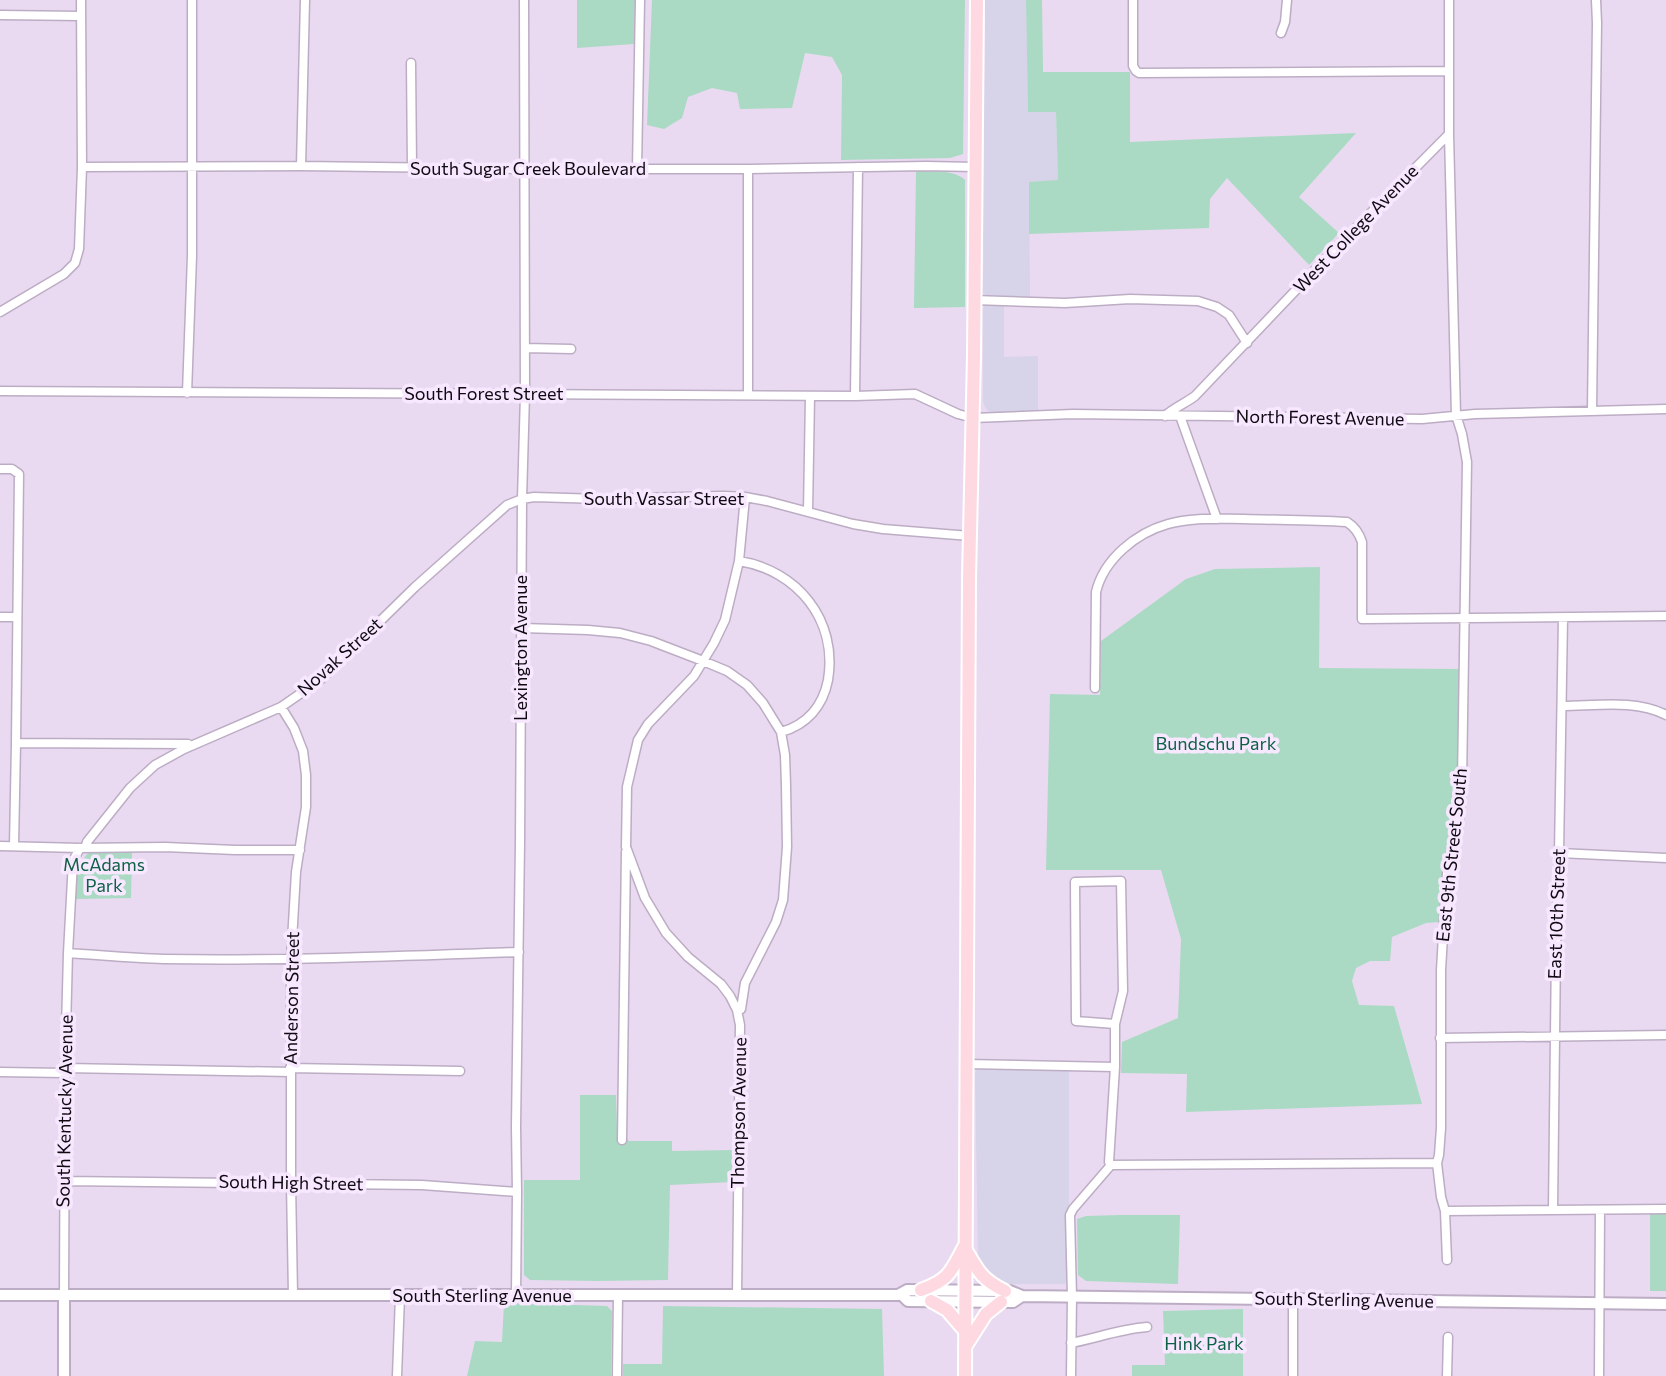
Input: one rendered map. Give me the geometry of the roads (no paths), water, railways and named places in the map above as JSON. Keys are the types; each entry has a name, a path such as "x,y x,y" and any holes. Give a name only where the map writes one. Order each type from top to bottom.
{"main road":[{"path":"965,1376 976,0"},
{"path":"921,1290 944,1280 966,1246"},
{"path":"965,1347 986,1314 1003,1296 983,1278 966,1246"},
{"name":"South Sterling Avenue","path":"0,1296 737,1296 901,1294 907,1290 921,1290 965,1296 1003,1296 1010,1291 1022,1296 1072,1297 1666,1304"},
{"name":"South Sterling Avenue","path":"901,1294 908,1301 965,1296"},
{"name":"South Kentucky Avenue","path":"64,1296 64,1376"},
{"path":"931,1301 947,1310 965,1331"}],"street":[{"path":"0,312 64,274 73,264 79,249 82,167 81,0"},
{"path":"187,393 192,256 192,0"},
{"path":"301,166 305,0"},
{"name":"Lexington Avenue","path":"516,1296 525,394 524,0"},
{"path":"637,169 640,0"},
{"path":"1133,0 1133,66 1136,72 1449,71"},
{"path":"1281,33 1287,0"},
{"path":"1449,0 1449,134"},
{"path":"1592,410 1596,0"},
{"path":"0,15 81,16"},
{"path":"411,63 412,168"},
{"name":"West College Avenue","path":"1166,416 1195,396 1449,134"},
{"name":"East 9th Street South","path":"1447,1260 1445,1211 1437,1163 1441,1128 1441,970 1448,863 1458,830 1462,782 1467,462 1456,415 1449,134"},
{"name":"South Sugar Creek Boulevard","path":"82,167 975,167"},
{"path":"855,396 858,167"},
{"path":"748,169 748,395"},
{"path":"974,300 1065,303 1129,299 1199,300 1229,315 1247,342"},
{"path":"525,348 571,349"},
{"name":"South Forest Street","path":"0,391 810,396 905,393 918,395 973,418"},
{"path":"807,512 810,396"},
{"name":"North Forest Avenue","path":"973,418 1073,414 1422,419 1456,415 1666,409"},
{"path":"1180,416 1217,519"},
{"path":"0,469 12,469 19,474 13,846"},
{"name":"South Vassar Street","path":"522,499 745,497 853,524 970,536"},
{"name":"Thompson Avenue","path":"737,1296 740,1026 737,1010 721,984 688,957 666,933 645,898 626,847 627,787 638,740 648,724 694,676 724,620 739,561 745,497"},
{"name":"Novak Street","path":"83,848 130,788 155,765 194,744 281,707 302,694 507,505 522,499"},
{"path":"1095,688 1096,592 1099,580 1130,544 1154,529 1184,520 1347,522 1356,530 1362,542 1362,619 1666,616"},
{"path":"739,561 771,569 793,584 815,609 827,635 830,670 821,703 803,722 781,732"},
{"path":"0,617 17,617"},
{"name":"East 10th Street","path":"1553,1210 1563,618"},
{"path":"522,628 620,634 651,641 704,661 727,671 747,685 763,703 781,732 785,755 787,847 783,900 776,922 746,983 741,1009 737,1010"},
{"path":"1562,706 1638,707 1666,715"},
{"name":"Anderson Street","path":"281,707 294,728 303,751 306,775 306,807 296,872 291,958 293,1295"},
{"path":"16,743 194,744"},
{"path":"0,846 300,850"},
{"path":"622,1140 626,847"},
{"name":"South Kentucky Avenue","path":"64,1296 68,953 73,861 83,848"},
{"path":"1559,853 1666,858"},
{"path":"1111,1166 1109,1162 1115,1024 1123,991 1121,881 1074,882 1076,1021 1115,1024"},
{"path":"68,953 163,958 291,958 519,952"},
{"path":"1440,1038 1666,1035"},
{"path":"966,1063 1115,1067"},
{"path":"0,1072 460,1071"},
{"path":"1071,1376 1070,1214 1111,1166 1437,1163"},
{"name":"South High Street","path":"64,1181 422,1185 517,1192"},
{"path":"1445,1211 1666,1209"},
{"path":"1599,1376 1600,1210"},
{"path":"397,1376 400,1296"},
{"path":"617,1376 618,1296"},
{"path":"1293,1299 1293,1376"},
{"path":"1071,1343 1126,1328 1147,1326"},
{"path":"1447,1376 1448,1337"}],"park label":[{"name":"Bundschu Park","path":"1216,744"},
{"name":"McAdams Park","path":"104,875"},
{"name":"Hink Park","path":"1204,1344"}]}
